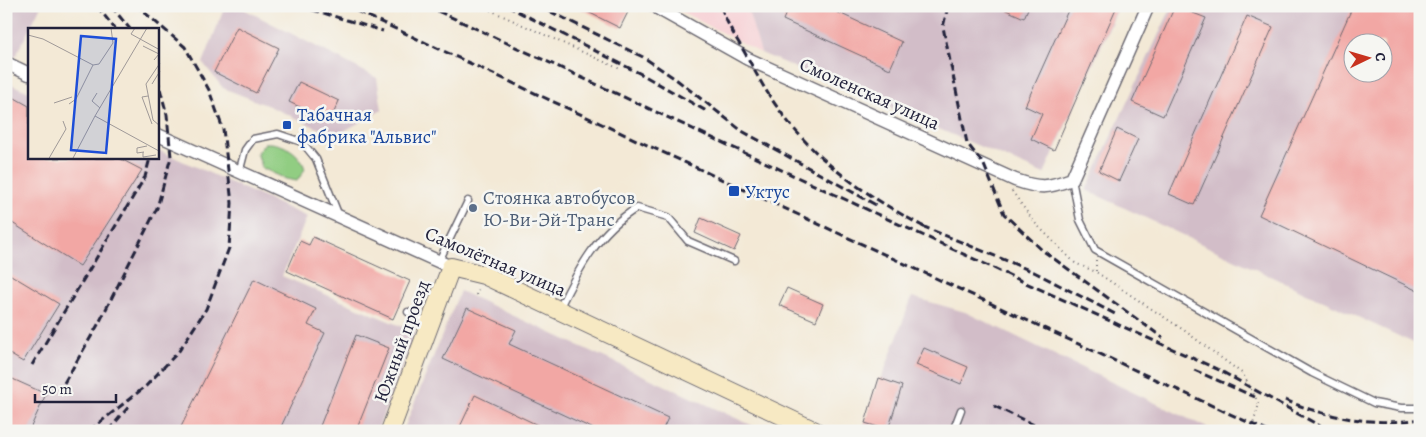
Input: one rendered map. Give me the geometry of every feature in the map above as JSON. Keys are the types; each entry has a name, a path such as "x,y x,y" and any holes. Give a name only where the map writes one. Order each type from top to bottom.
{"main road":[{"name":"Самолётная улица","path":"445,264 484,275 815,431"},
{"name":"Южный проезд","path":"390,431 430,323 445,264"}],"street":[{"path":"1072,179 1148,6"},
{"name":"Смоленская улица","path":"655,7 748,59 997,172 1030,185 1049,188 1072,179"},
{"path":"6,63 28,74"},
{"name":"Самолётная улица","path":"159,135 445,264"}],"lane":[{"path":"239,173 245,150 253,139 278,134 302,142 316,159 340,217"},
{"path":"1072,179 1080,220 1095,250 1374,404 1402,408 1420,408"},
{"path":"445,264 468,202"},
{"path":"559,310 594,247 621,218 637,208 668,216 688,241 734,261"},
{"path":"408,312 430,323"},
{"path":"953,431 961,410"}],"path":[{"path":"481,6 620,69"},
{"path":"997,172 1034,222 1075,263 1096,272 1185,330 1243,374 1259,404 1251,431"}],"shaded area":[{"path":"6,6 41,6 30,28 28,28 28,32 6,75"},
{"path":"225,6 238,6 377,78 382,110 335,136 269,106 223,88 203,63"},
{"path":"671,6 747,6 761,53"},
{"path":"1119,6 1044,174 761,53 747,7"},
{"path":"1172,6 1420,6 1420,346 1086,190"},
{"path":"6,82 28,92 28,159 159,159 159,150 307,217 282,276 415,332 377,431 6,431"},
{"path":"460,291 764,431 403,431"},
{"path":"912,297 965,312 1214,431 874,431 864,425"}],"green space":[{"path":"265,143 284,146 295,153 305,169 297,181 286,179 262,168 257,153"}],"building":[{"path":"576,6 622,6 629,10 620,28"},
{"path":"789,6 824,6 902,42 890,69 783,20"},
{"path":"997,6 1029,6 1024,18"},
{"path":"1070,6 1117,6 1054,150 1031,139 1042,114 1025,106"},
{"path":"1175,6 1206,18 1163,116 1132,102"},
{"path":"1353,6 1420,6 1420,292 1259,215"},
{"path":"1247,16 1273,27 1194,205 1169,194"},
{"path":"237,27 279,48 256,93 214,72"},
{"path":"299,82 339,101 330,121 289,102"},
{"path":"6,93 28,105 28,159 121,159 142,170 80,266 6,219"},
{"path":"1117,129 1138,139 1119,181 1099,171"},
{"name":"Уктус","path":"701,218 741,236 734,251 695,233"},
{"path":"313,237 410,281 393,319 287,271 300,241 309,245"},
{"path":"6,272 59,304 23,362 6,352"},
{"path":"254,279 316,309 308,325 325,333 279,431 179,431"},
{"path":"787,288 823,304 816,321 779,305"},
{"path":"467,308 516,330 509,344 668,418 662,431 598,431 443,359"},
{"path":"356,335 389,348 356,431 318,431"},
{"path":"924,348 968,367 961,384 916,365"},
{"path":"6,376 46,394 29,431 6,431"},
{"path":"879,378 902,386 888,430 865,423"},
{"path":"475,395 550,431 458,431"}],"railway":[{"path":"97,6 114,28"},
{"path":"111,6 129,28"},
{"path":"89,431 146,386 179,351 206,309 229,248 232,203 223,129 209,90 185,47 137,6"},
{"path":"300,6 383,31"},
{"path":"346,6 1267,431"},
{"path":"427,6 1026,283 1219,370 1329,431"},
{"path":"507,6 643,75 708,112"},
{"path":"539,6 643,57 677,80 742,131 876,205"},
{"path":"721,6 730,27 765,89 802,138 845,177 870,195 926,228"},
{"path":"948,6 943,27 967,143 984,165 1004,214 1042,250 1163,338"},
{"path":"64,383 99,323 157,208 171,157 167,115 159,85"},
{"path":"32,365 145,177 150,159"},
{"path":"922,226 1034,272 1117,315"},
{"path":"1194,370 1255,397"},
{"path":"1285,400 1334,416 1351,419 1386,422 1420,419"},
{"path":"108,431 131,404"},
{"path":"994,406 1047,431"}],"place":[{"name":"Табачная фабрика \"Альвис\"","path":"287,125"},
{"name":"Уктус","path":"734,191"},
{"name":"Стоянка автобусов Ю-Ви-Эй-Транс","path":"473,208"}]}
